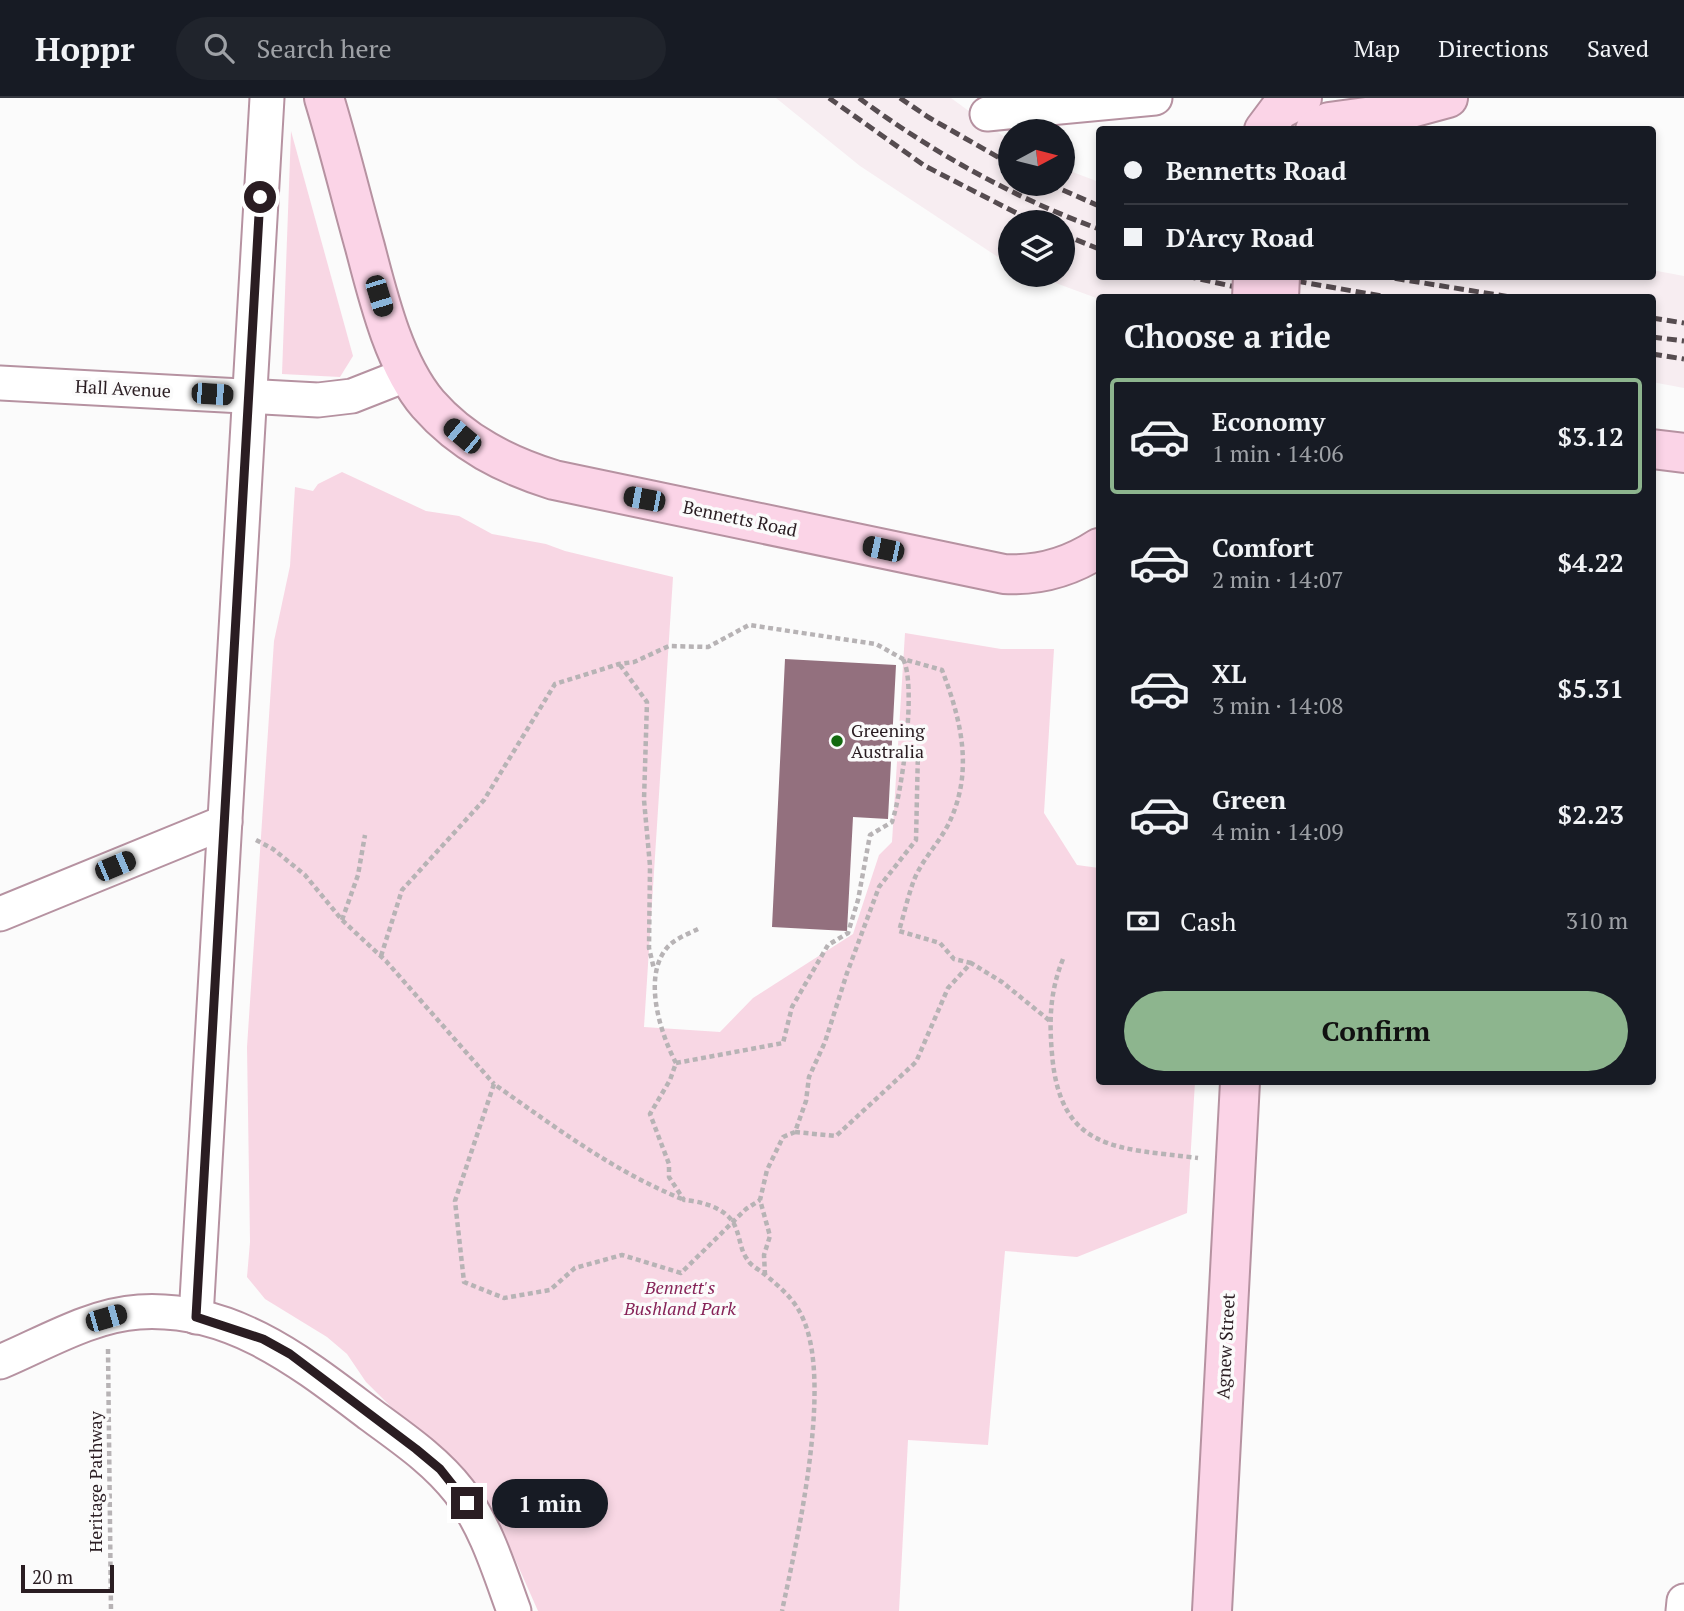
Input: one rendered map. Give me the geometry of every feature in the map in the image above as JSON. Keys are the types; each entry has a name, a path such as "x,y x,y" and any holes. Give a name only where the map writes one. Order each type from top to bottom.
{"main road":[{"name":"Bennetts Road","path":"324,98 380,302 408,374 428,404 462,436 500,460 554,480 1004,574 1033,573 1067,566 1096,550"},
{"path":"1267,126 1279,110 1302,98"},
{"path":"1322,126 1329,122 1389,114 1448,98"},
{"path":"1656,450 1684,453"},
{"name":"Agnew Street","path":"1212,1611 1240,1085"}],"street":[{"path":"196,1317 267,98"},
{"path":"987,114 1154,98"},
{"name":"Hall Avenue","path":"0,383 335,399 364,392 408,374"},
{"path":"0,914 225,822"},
{"path":"0,1362 90,1324 121,1314 156,1312 196,1317 263,1339 290,1354 440,1469 459,1490 475,1516 514,1611"},
{"path":"1684,1601 1684,1611"}],"path":[{"path":"381,956 402,890 484,800 555,684 634,662 669,646 708,647 749,625 876,644 903,659 943,670 958,712 965,755 960,798 947,827 915,878 899,931 940,943 954,959 971,963 1002,982 1050,1021"},
{"path":"676,1063 783,1043 792,1007 828,945 848,933 858,900 870,835 892,822 897,805 904,747 908,669 903,659"},
{"path":"619,664 647,702 644,800 650,866 649,948 659,1018 666,1044 676,1063 670,1080 650,1114 669,1164 669,1177 684,1200"},
{"path":"795,1132 807,1101 809,1077 825,1042 879,887 916,840 918,750 904,747"},
{"path":"225,822 273,849 305,876 342,920 381,956 494,1084 587,1149 642,1183 684,1200 703,1202 734,1222 747,1260 794,1303 805,1323 815,1375 812,1435 794,1557 782,1611"},
{"path":"342,920 358,876 365,835"},
{"path":"654,970 667,947 698,929"},
{"path":"1063,959 1056,974 1049,1011 1054,1080 1064,1107 1080,1128 1097,1139 1130,1151 1198,1158"},
{"path":"765,1275 764,1255 770,1236 760,1200 767,1170 783,1136 795,1132 836,1136 896,1084 916,1062 948,988 971,963"},
{"path":"494,1084 455,1201 464,1282 504,1298 550,1290 575,1268 622,1255 681,1273 760,1200"},
{"name":"Heritage Pathway","path":"108,1353 111,1611"}],"shaded area":[{"path":"776,98 951,98 998,132 998,196 1075,196 1075,173 1096,181 1096,280 1656,280 1656,271 1684,276 1684,388 1656,383 1656,294 1096,294 1096,298 1066,287 1075,287 1075,210 998,210 998,257 860,166"}],"green space":[{"path":"291,131 353,356 340,377 282,374"},
{"name":"Bennett's Bushland Park","path":"342,472 426,511 459,516 492,534 546,544 673,577 644,1027 720,1032 753,998 853,934 879,855 892,842 905,633 1001,649 1054,649 1044,813 1077,865 1096,868 1096,1085 1195,1085 1187,1213 1077,1257 1005,1251 988,1445 908,1440 899,1611 538,1611 492,1507 366,1382 347,1354 327,1337 265,1299 247,1277 250,1242 247,1047 274,641 290,566 295,487 313,491 318,484"}],"building":[{"name":"Greening Australia","path":"785,659 896,665 888,819 853,817 847,931 772,927"}],"railway":[{"path":"829,98 925,166 1011,210"},
{"path":"859,98 915,137 974,172 1036,203 1096,228"},
{"path":"900,98 998,157"},
{"path":"1075,195 1096,205"},
{"path":"1075,239 1096,248"},
{"path":"1204,280 1267,294"},
{"path":"1290,280 1370,294"},
{"path":"1405,280 1492,294"},
{"path":"1656,319 1684,323"},
{"path":"1656,338 1684,341"},
{"path":"1656,355 1684,359"}],"place":[{"name":"Greening Australia","path":"837,741"}],"route":[{"path":"260,197 250,420 196,1317 263,1339 290,1354 440,1469 467,1503"}]}
